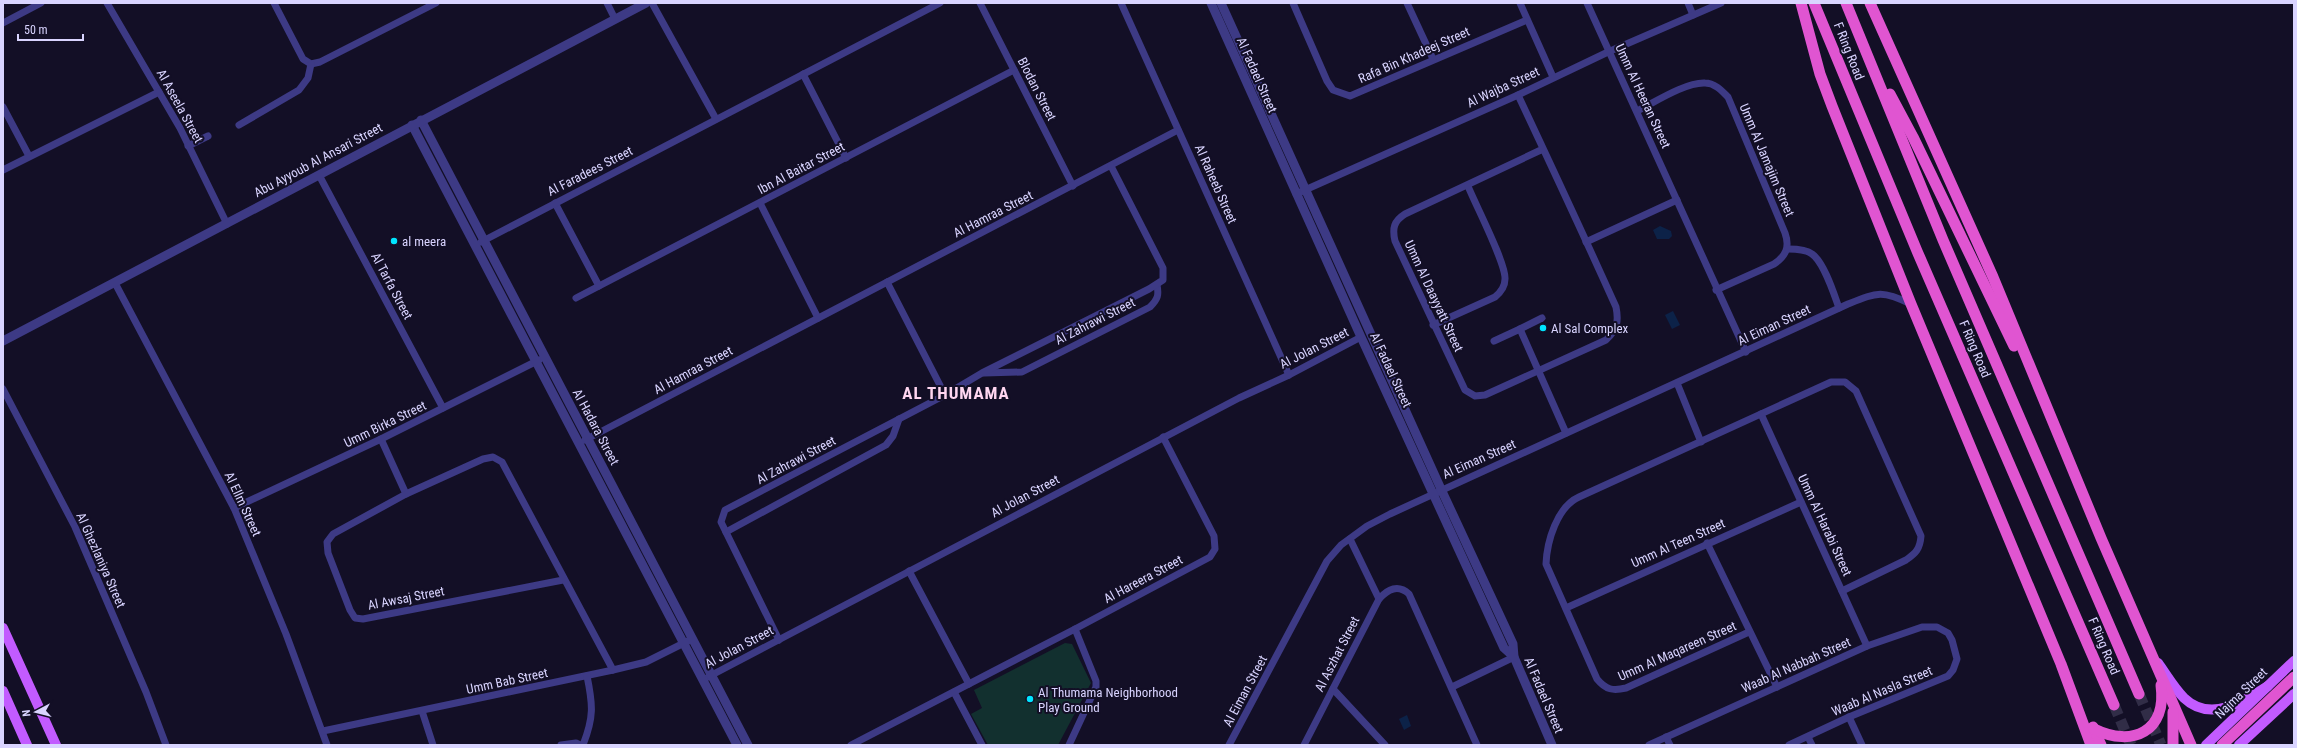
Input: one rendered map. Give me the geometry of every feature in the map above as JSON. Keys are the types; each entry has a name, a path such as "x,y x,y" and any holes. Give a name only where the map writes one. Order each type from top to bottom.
{"highway":[{"path":"1801,3 1820,74 1911,304 2061,664 2092,745"},
{"name":"F Ring Road","path":"1814,3 1917,251 2114,705"},
{"name":"F Ring Road","path":"1846,3 1943,240 2139,694"},
{"path":"1870,3 1994,277 2056,431 2191,745"},
{"path":"1863,45 1913,137 2056,431"},
{"path":"2061,664 2101,745"},
{"path":"2094,729 2104,734 2122,739 2133,738 2150,728 2161,710 2163,698 2160,675"},
{"path":"2222,745 2294,677"},
{"path":"2173,704 2173,745"}],"main road":[{"path":"3,628 56,745"},
{"path":"2152,656 2185,699 2205,709 2218,710 2237,705 2268,686"},
{"name":"Najma Street","path":"2206,745 2294,661"},
{"path":"3,692 27,745"},
{"path":"2241,744 2294,694"}],"street":[{"path":"3,23 41,3"},
{"name":"Al Aseela Street","path":"107,3 159,92 227,224"},
{"path":"274,3 303,59 311,64 320,62 436,3"},
{"path":"607,3 615,18"},
{"name":"Abu Ayyoub Al Ansari Street","path":"3,341 646,3"},
{"path":"652,3 716,120"},
{"name":"Al Faradees Street","path":"475,245 940,3"},
{"name":"Blodan Street","path":"980,3 1073,186"},
{"name":"Al Raheeb Street","path":"1121,3 1290,375"},
{"name":"Al Fadael Street","path":"1211,3 1408,440 1415,443 1504,648 1514,657 1552,745"},
{"path":"1221,3 1389,371 1437,491 1467,546 1513,644 1514,657 1452,687"},
{"name":"Rafa Bin Khadeej Street","path":"1293,3 1327,81 1333,90 1341,94 1358,94 1433,59 1527,20"},
{"path":"1407,3 1433,59"},
{"path":"1520,3 1553,77"},
{"name":"Umm Al Heeran Street","path":"1586,3 1637,111 1716,290 1746,352"},
{"path":"1688,3 1693,15"},
{"name":"Al Wajba Street","path":"1296,194 1518,95 1608,52 1721,3"},
{"path":"239,125 299,90 308,78 311,64"},
{"name":"Ibn Al Baitar Street","path":"576,298 1014,70"},
{"path":"804,74 846,158"},
{"name":"Umm Al Jamajim Street","path":"1637,111 1693,85 1706,83 1718,87 1728,97 1785,233 1788,241 1788,249"},
{"path":"3,170 159,92"},
{"name":"Umm Al Daayyatt Street","path":"1518,95 1543,149 1586,242 1616,307 1618,317 1617,327 1606,340 1539,372 1485,395 1470,394 1465,390 1433,325 1395,241 1393,232 1394,224 1405,214 1468,186 1543,149"},
{"path":"3,107 30,156"},
{"name":"Al Hadara Street","path":"421,120 484,240 541,360 688,642 707,678 748,745"},
{"name":"Al Hadara Street","path":"412,125 475,245 541,360"},
{"name":"Al Hamraa Street","path":"583,441 1178,130"},
{"path":"188,146 208,136"},
{"name":"Al Zahrawi Street","path":"779,640 721,522 725,510 945,395 982,373 1157,285 1163,280 1163,268 1111,166"},
{"name":"Al Tarfa Street","path":"319,175 444,408"},
{"path":"1433,325 1495,297 1501,292 1504,286 1504,269 1468,186"},
{"path":"1586,242 1677,200"},
{"path":"555,203 599,286"},
{"path":"760,203 818,318"},
{"path":"1716,290 1774,264 1783,258 1788,249 1799,249 1812,254 1819,262 1839,308"},
{"path":"888,282 945,395"},
{"name":"Al Ellm Street","path":"115,283 234,508 286,634 327,745"},
{"name":"Al Zahrawi Street","path":"982,373 1022,372 1150,307 1156,301 1159,294 1157,285"},
{"name":"Al Eiman Street","path":"1230,745 1333,552 1367,526 1437,491 1746,352 1839,308 1870,296 1886,293 1911,304"},
{"path":"1494,341 1542,318"},
{"path":"1520,329 1566,433"},
{"path":"1361,337 1368,338 1383,368 1389,371"},
{"name":"Al Jolan Street","path":"707,678 1163,437 1238,398 1290,375 1361,337"},
{"name":"Umm Birka Street","path":"234,508 381,439 541,360"},
{"name":"Umm Al Maqareen Street","path":"1749,632 1626,688 1608,689 1597,679 1546,564 1546,552 1561,512 1566,505 1579,497 1831,382 1845,382 1856,391 1921,536 1920,546 1915,554 1906,560 1842,591"},
{"path":"1677,383 1702,442"},
{"name":"Al Ghezlaniya Street","path":"3,389 75,527 146,692 166,745"},
{"name":"Umm Al Harabi Street","path":"1761,414 1867,646"},
{"path":"726,532 886,445 893,436 898,419"},
{"name":"Al Hareera Street","path":"851,745 1210,557 1215,549 1214,536 1163,437"},
{"path":"381,439 406,494"},
{"name":"Al Awsaj Street","path":"563,580 363,619 355,618 350,610 328,553 327,542 333,534 406,494 483,459 493,457 502,462 563,580 613,670"},
{"name":"Umm Al Teen Street","path":"1566,608 1707,543 1801,502"},
{"path":"1350,539 1379,599 1391,589 1403,588 1409,594 1477,745"},
{"path":"1707,543 1777,687"},
{"path":"909,571 969,684"},
{"name":"Al Aszhat Street","path":"1304,745 1379,599"},
{"name":"Waab Al Nabbah Street","path":"1649,745 1867,646 1931,626 1943,629 1952,640"},
{"path":"1069,745 1096,687 1096,681 1075,629"},
{"name":"Waab Al Nasla Street","path":"1789,745 1849,717 1948,676 1953,670 1957,659 1952,640"},
{"name":"Umm Bab Street","path":"323,731 587,676 646,662 688,642"},
{"path":"584,745 591,724 592,710 587,676"},
{"name":"Al Hadara Street","path":"707,678 737,745"},
{"path":"1333,688 1385,745"},
{"path":"954,692 982,745"},
{"path":"422,711 433,745"},
{"path":"1849,717 1862,745"},
{"path":"1666,737 1670,745"},
{"path":"1808,737 1812,745"},
{"path":"561,745 569,743 580,745"}],"green space":[{"name":"Al Thumama Neighborhood Play Ground","path":"1065,643 1072,644 1091,683 1058,745 988,745 971,714 982,708 974,690"}],"water":[{"path":"1660,226 1671,231 1672,236 1669,239 1657,239 1653,230"},
{"path":"1673,311 1680,325 1672,329 1665,315"},
{"path":"1407,715 1411,726 1404,730 1399,719"}],"tunnel":[{"path":"2139,694 2161,745"},
{"path":"2114,705 2131,745"}],"place":[{"name":"al meera","path":"394,241"},
{"name":"Al Sal Complex","path":"1543,328"},
{"name":"Al Thumama Neighborhood Play Ground","path":"1030,699"}],"district":[{"name":"AL THUMAMA","path":"956,393"}]}
